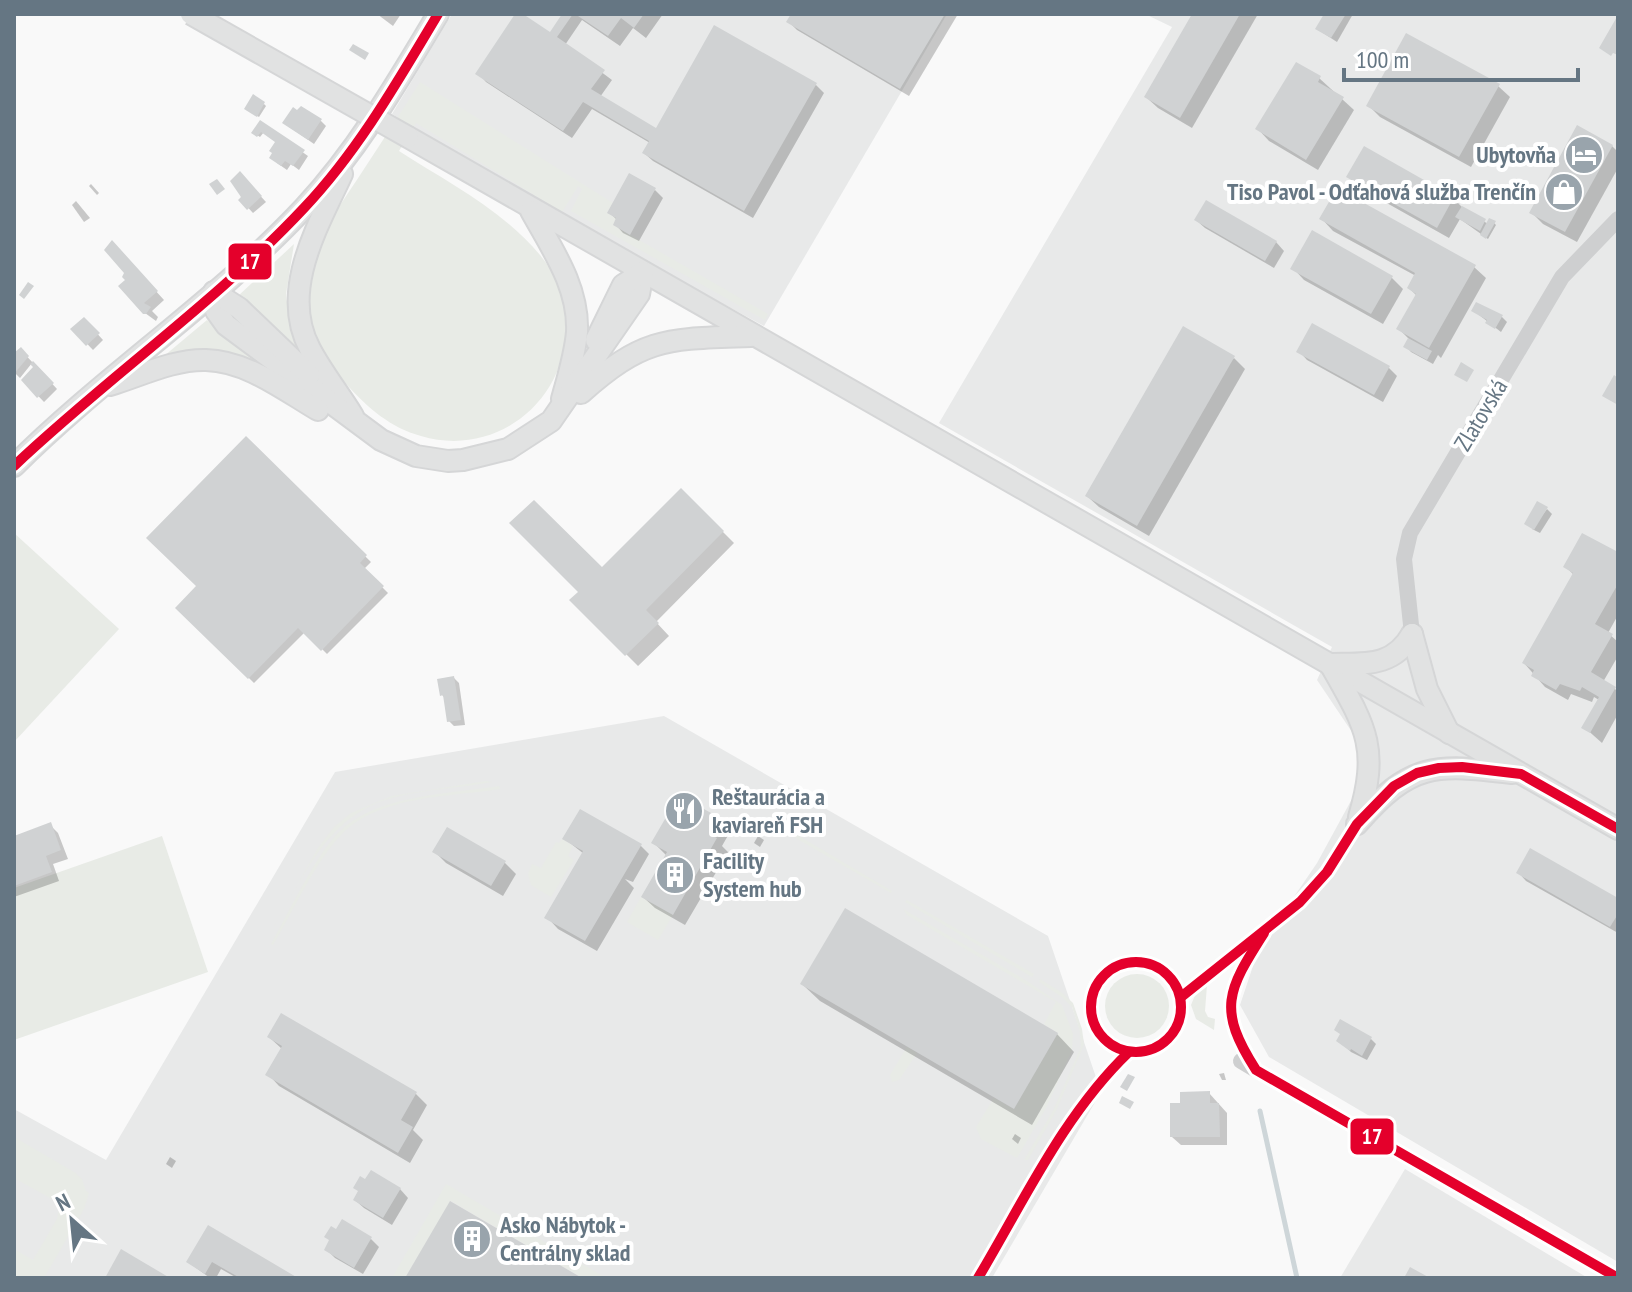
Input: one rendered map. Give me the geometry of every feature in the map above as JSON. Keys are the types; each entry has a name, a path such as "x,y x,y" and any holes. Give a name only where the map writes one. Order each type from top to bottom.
{"main road":[{"path":"191,14 1618,829"},
{"path":"362,429 308,346 299,293 309,245 354,148 438,14"},
{"path":"14,466 101,387 249,263 302,210 354,148"},
{"path":"530,210 563,267 574,300 577,332 560,411"},
{"path":"560,411 623,285 643,272"},
{"path":"214,292 216,311 226,325 362,429"},
{"path":"101,387 175,364 205,360 231,364 253,372 317,409 416,456 463,460 491,455 524,441 607,370 647,346 691,338 751,336"},
{"path":"1330,664 1374,663 1390,658 1404,649 1412,634"},
{"path":"1412,634 1427,689 1449,733"},
{"path":"1330,664 1360,717 1368,740 1368,786 1357,824 1394,786 1417,773 1462,767 1521,774"}],"street":[{"name":"Zlatovská","path":"1412,634 1404,559 1410,533 1562,277 1618,219"}],"shaded area":[{"path":"452,14 947,14 764,326 587,230 392,114"},
{"path":"1145,14 1618,14 1618,1262 1269,1057 1240,1005 1259,948 1317,863 1365,775 1356,738 1317,680 1332,647 939,423 1172,27"},
{"path":"420,82 613,203 607,212 616,218 613,225 768,314 765,320 571,211 582,189 578,186 562,212 416,123 399,151 492,210 525,239 546,263 556,280 564,308 566,327 563,354 554,379 539,401 521,418 499,431 474,439 448,441 410,432 381,416 347,385 322,350 311,325 308,282 316,251 330,222"},
{"path":"294,244 286,294 297,353 238,296"},
{"path":"207,320 268,367 267,369 164,356"},
{"path":"14,533 119,629 14,742"},
{"path":"664,716 1048,936 1101,1092 992,1278 14,1278 14,1109 106,1160 335,772"},
{"path":"492,782 395,797 372,805 352,817 321,848 273,928 318,848 334,827 351,813 392,796"},
{"path":"499,786 500,789 416,800 358,821 332,845 271,944 321,855 339,832 354,820 373,810 414,798"},
{"path":"777,823 892,891 891,893 773,825"},
{"path":"162,836 208,972 14,1040 14,888"},
{"path":"562,839 573,846 568,856 574,860 551,897 531,885 528,874 532,864 541,868 556,842"},
{"path":"641,897 673,915 658,940 627,922"},
{"path":"907,900 1034,974 1032,977 905,902"},
{"path":"903,909 1027,981 1062,1005 1073,1034 1072,1050 1046,1108 1017,1158 981,1139 976,1127 994,1098 1014,1109 1058,1033 1044,1024 1056,1002 907,915"},
{"path":"1137,974 1155,980 1163,988 1169,1006 1163,1024 1155,1032 1137,1038 1119,1032 1111,1024 1105,1006 1111,988 1119,980"},
{"path":"1040,979 1073,1003 1084,1044 1056,1111 1028,1160 1024,1160 1054,1109 1081,1047 1072,1007 1039,982"},
{"path":"1207,985 1205,1011 1208,1017 1215,1019 1214,1030 1196,1019 1191,1005 1196,993"},
{"path":"907,1047 917,1053 899,1080 892,1082 890,1075"},
{"path":"14,1137 74,1172 82,1179 89,1193 84,1209 44,1278 14,1278 14,1249 33,1260 57,1219 59,1209 52,1199 14,1178"},
{"path":"1405,1169 1588,1278 1340,1278"},
{"path":"446,1184 606,1278 582,1278 451,1201 405,1278 392,1278"}],"building":[{"path":"515,14 523,14 550,32 562,14 573,14 557,37 605,70 591,89 656,128 714,25 817,83 744,211 642,153 649,141 583,102 563,131 475,74"},
{"path":"575,14 644,14 634,28 621,18 608,36"},
{"path":"791,14 945,14 900,89 786,22"},
{"path":"1192,14 1240,14 1180,118 1144,97"},
{"path":"1324,14 1346,14 1331,38 1315,29"},
{"path":"1618,15 1618,55 1613,53 1611,56 1599,48"},
{"path":"1406,33 1500,84 1459,157 1366,106"},
{"path":"353,44 369,53 365,60 349,50"},
{"path":"1296,62 1321,76 1318,82 1344,97 1306,160 1255,129"},
{"path":"253,94 265,102 257,117 244,109"},
{"path":"301,106 322,119 308,140 282,123 293,107 297,110"},
{"path":"260,120 305,150 293,166 285,161 281,166 269,158 272,153 269,151 275,142 261,132 257,137 251,133"},
{"path":"1577,125 1613,145 1565,232 1529,213"},
{"path":"1364,146 1454,197 1437,228 1346,177"},
{"path":"240,171 262,196 247,210 238,200 241,197 230,181"},
{"path":"629,173 656,188 630,235 613,225 616,218 607,213"},
{"path":"217,179 225,189 217,195 209,184"},
{"path":"1337,188 1476,265 1429,348 1396,329 1416,294 1407,288 1415,273 1319,219"},
{"path":"1206,200 1277,241 1265,261 1194,220"},
{"path":"1462,206 1486,219 1480,231 1455,217"},
{"path":"1489,218 1496,221 1486,239 1480,235"},
{"path":"1312,230 1393,276 1371,314 1290,269"},
{"path":"112,240 158,291 144,303 151,307 146,314 118,286 125,280 122,277 124,273 104,250"},
{"path":"28,282 34,286 24,299 19,295"},
{"path":"1476,302 1503,315 1495,329 1471,311"},
{"path":"84,317 100,333 86,346 70,329"},
{"path":"1312,323 1390,366 1374,395 1296,352"},
{"path":"1183,326 1235,356 1137,526 1085,496"},
{"path":"1408,338 1432,351 1427,360 1403,347"},
{"path":"21,347 29,356 14,374 14,353"},
{"path":"33,361 54,383 37,398 21,380 33,367 30,364"},
{"path":"1461,362 1474,370 1467,382 1454,375"},
{"path":"1614,375 1618,378 1618,405 1602,396"},
{"path":"246,436 367,555 360,563 384,586 321,651 298,628 248,679 175,608 196,586 146,538"},
{"path":"681,488 724,531 646,610 659,623 625,656 569,600 578,592 509,523 534,500 602,567"},
{"path":"1537,501 1548,507 1534,530 1524,524"},
{"path":"1582,533 1618,552 1618,584 1595,624 1613,634 1591,672 1616,687 1590,733 1581,728 1599,697 1582,687 1580,691 1560,684 1556,690 1531,676 1534,670 1522,663 1573,573 1563,567"},
{"path":"454,676 461,720 447,722 437,679"},
{"name":"Facility System hub","path":"679,795 720,818 711,835 717,838 673,915 641,897 667,852 651,843"},
{"path":"580,809 642,844 585,941 544,918 583,851 562,839"},
{"path":"51,822 61,850 46,856 52,872 14,886 14,836"},
{"path":"447,827 506,861 491,886 432,852"},
{"path":"1530,848 1618,898 1618,914 1610,927 1516,873"},
{"path":"845,908 1058,1033 1014,1109 800,984"},
{"path":"281,1013 417,1092 401,1120 413,1127 398,1153 265,1075 282,1046 267,1037"},
{"path":"1340,1019 1372,1037 1362,1056 1336,1041 1340,1034 1334,1030"},
{"path":"1128,1074 1135,1077 1127,1091 1120,1087"},
{"path":"1210,1091 1210,1103 1219,1103 1220,1137 1170,1137 1170,1103 1180,1103 1180,1092"},
{"path":"1122,1096 1134,1102 1130,1109 1119,1103"},
{"path":"371,1170 401,1188 383,1218 353,1200 358,1191 353,1188 360,1176 365,1179"},
{"name":"Asko Nábytok - Centrálny sklad","path":"450,1201 582,1278 405,1278"},
{"path":"342,1219 372,1237 354,1268 324,1250 329,1240 324,1237 331,1226 336,1229"},
{"path":"208,1225 298,1278 240,1278 212,1262 205,1274 186,1262"},
{"path":"121,1249 170,1278 105,1278"},
{"path":"1410,1267 1430,1278 1404,1278"}],"waterway":[{"path":"1260,1111 1297,1278"}],"transit line":[{"name":"17","path":"14,466 234,276 304,208 360,139 438,14"},
{"name":"17","path":"1181,997 1300,902 1327,872 1357,824 1394,786 1417,773 1462,767 1521,774 1618,829"},
{"name":"17","path":"1264,933 1242,970 1232,1000 1236,1031 1256,1070 1618,1278"},
{"name":"17","path":"1136,962 1153,965 1168,975 1178,990 1181,1007 1178,1024 1168,1039 1153,1049 1136,1052 1119,1049 1104,1039 1094,1024 1091,1007 1094,990 1104,975 1119,965 1136,962"},
{"name":"17","path":"978,1278 1065,1130 1106,1076 1129,1052"}],"place":[{"name":"Ubytovňa","path":"1584,155"},
{"name":"Tiso Pavol - Odťahová služba Trenčín","path":"1564,192"},
{"name":"Reštaurácia a kaviareň FSH","path":"684,811"},
{"name":"Facility System hub","path":"675,875"},
{"name":"Asko Nábytok - Centrálny sklad","path":"472,1239"}]}
